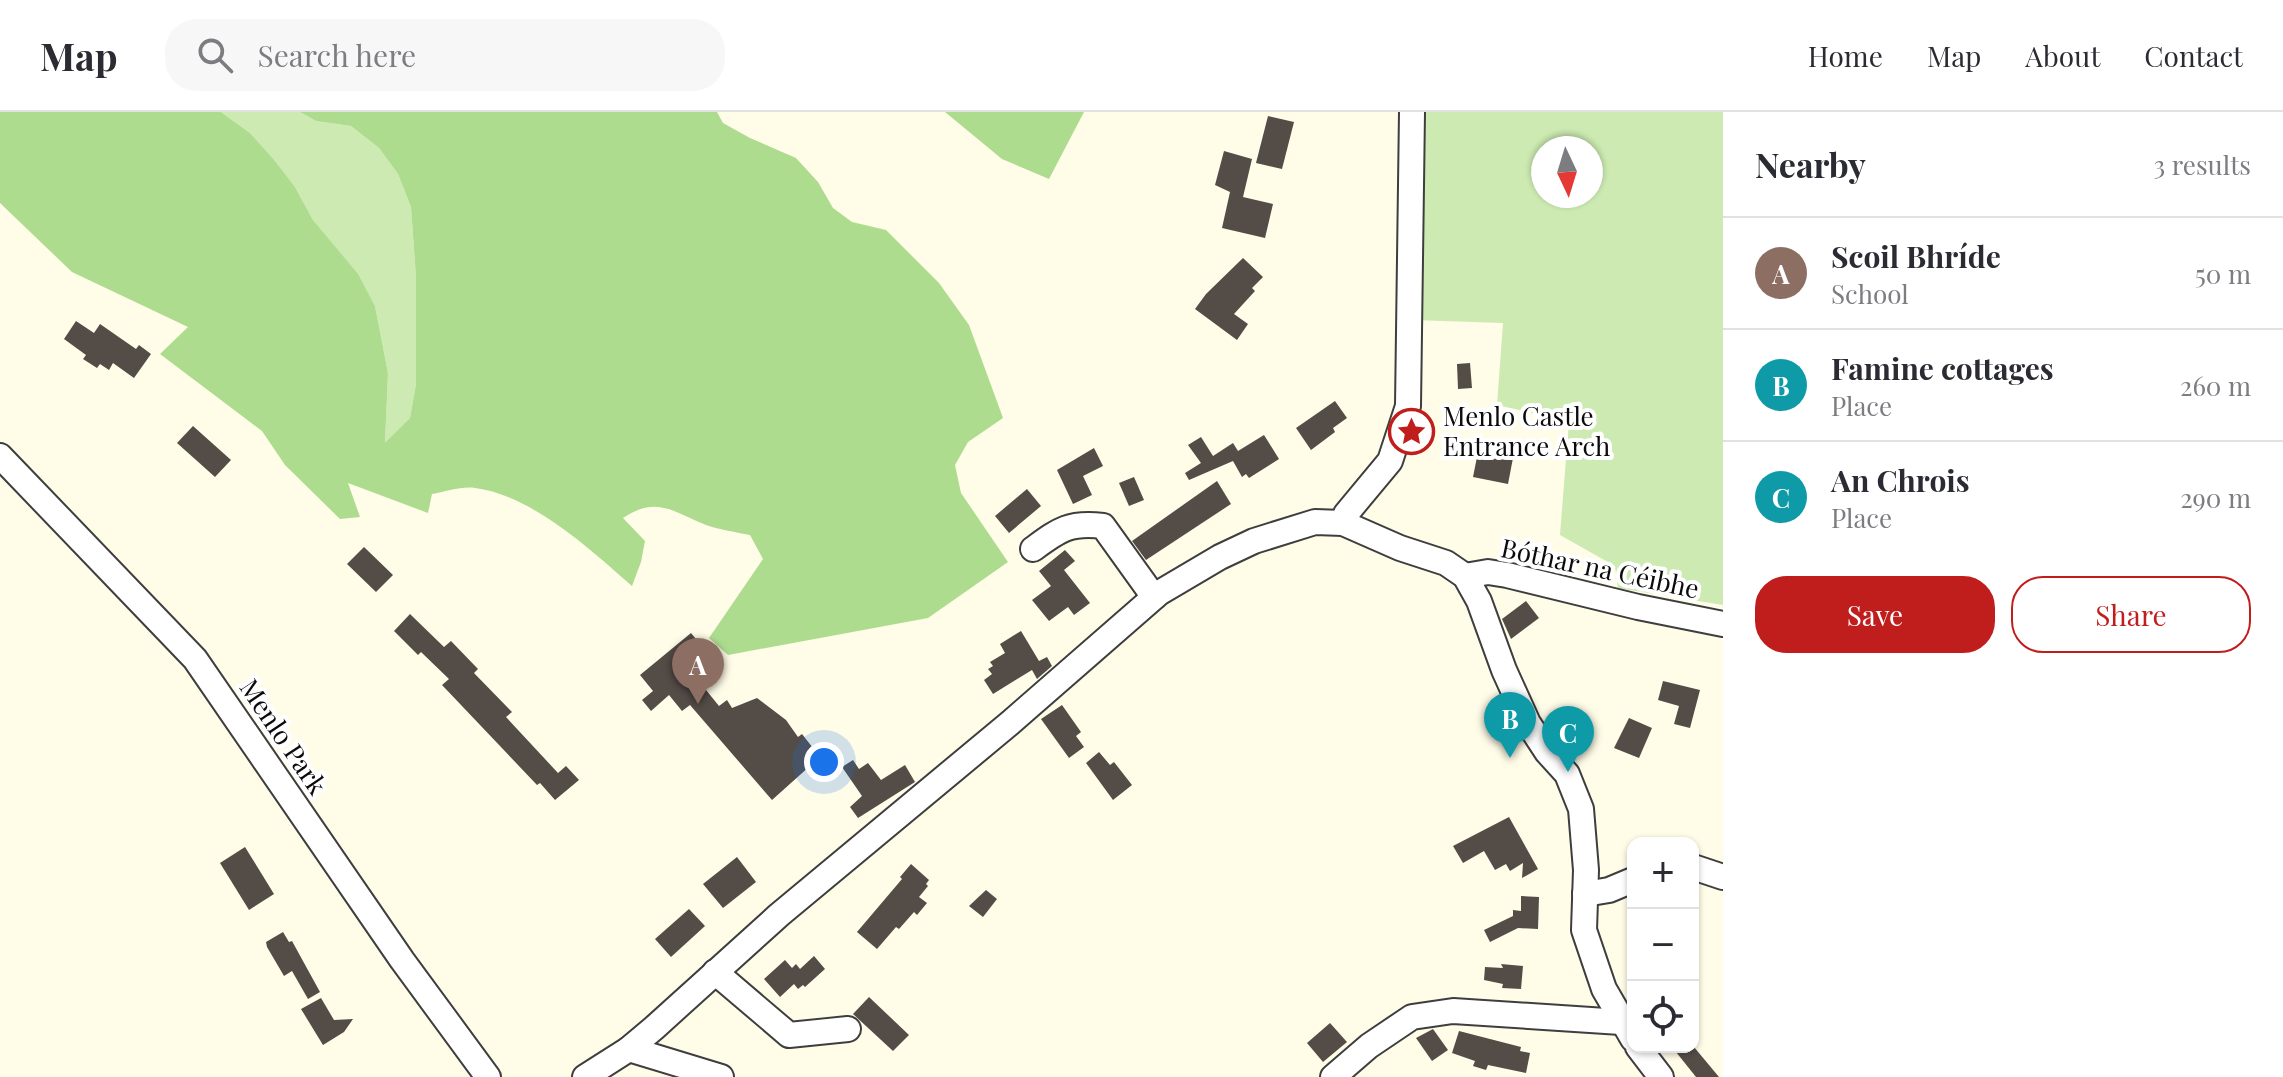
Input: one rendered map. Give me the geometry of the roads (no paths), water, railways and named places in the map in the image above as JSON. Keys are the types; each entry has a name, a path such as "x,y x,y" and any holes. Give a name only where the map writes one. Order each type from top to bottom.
{"street":[{"path":"1343,523 1346,514 1390,461 1408,406 1412,112"},
{"name":"Menlo Park","path":"0,456 195,659 402,960 488,1077"},
{"path":"585,1077 629,1049 779,915 963,763 1154,597 1220,557 1254,541 1315,522 1343,523 1400,548 1446,563 1465,576 1479,601 1504,670 1528,723 1547,752 1567,774 1581,809 1584,930 1604,989 1627,1030"},
{"path":"1033,549 1060,529 1080,523 1103,526 1154,597"},
{"name":"Bóthar na Céibhe","path":"1465,576 1488,572 1507,575 1723,624"},
{"path":"1699,869 1723,877"},
{"path":"1585,894 1609,890 1627,882"},
{"path":"715,972 789,1035 848,1029"},
{"path":"1333,1077 1369,1046 1412,1017 1453,1011 1627,1030"},
{"path":"629,1049 721,1077"},
{"path":"1643,1053 1661,1077"}],"place":[{"name":"Menlo Castle Entrance Arch","path":"1412,432"},
{"name":"Scoil Bhríde","path":"698,704"},
{"name":"Famine cottages","path":"1510,758"},
{"name":"An Chrois","path":"1568,772"}]}
